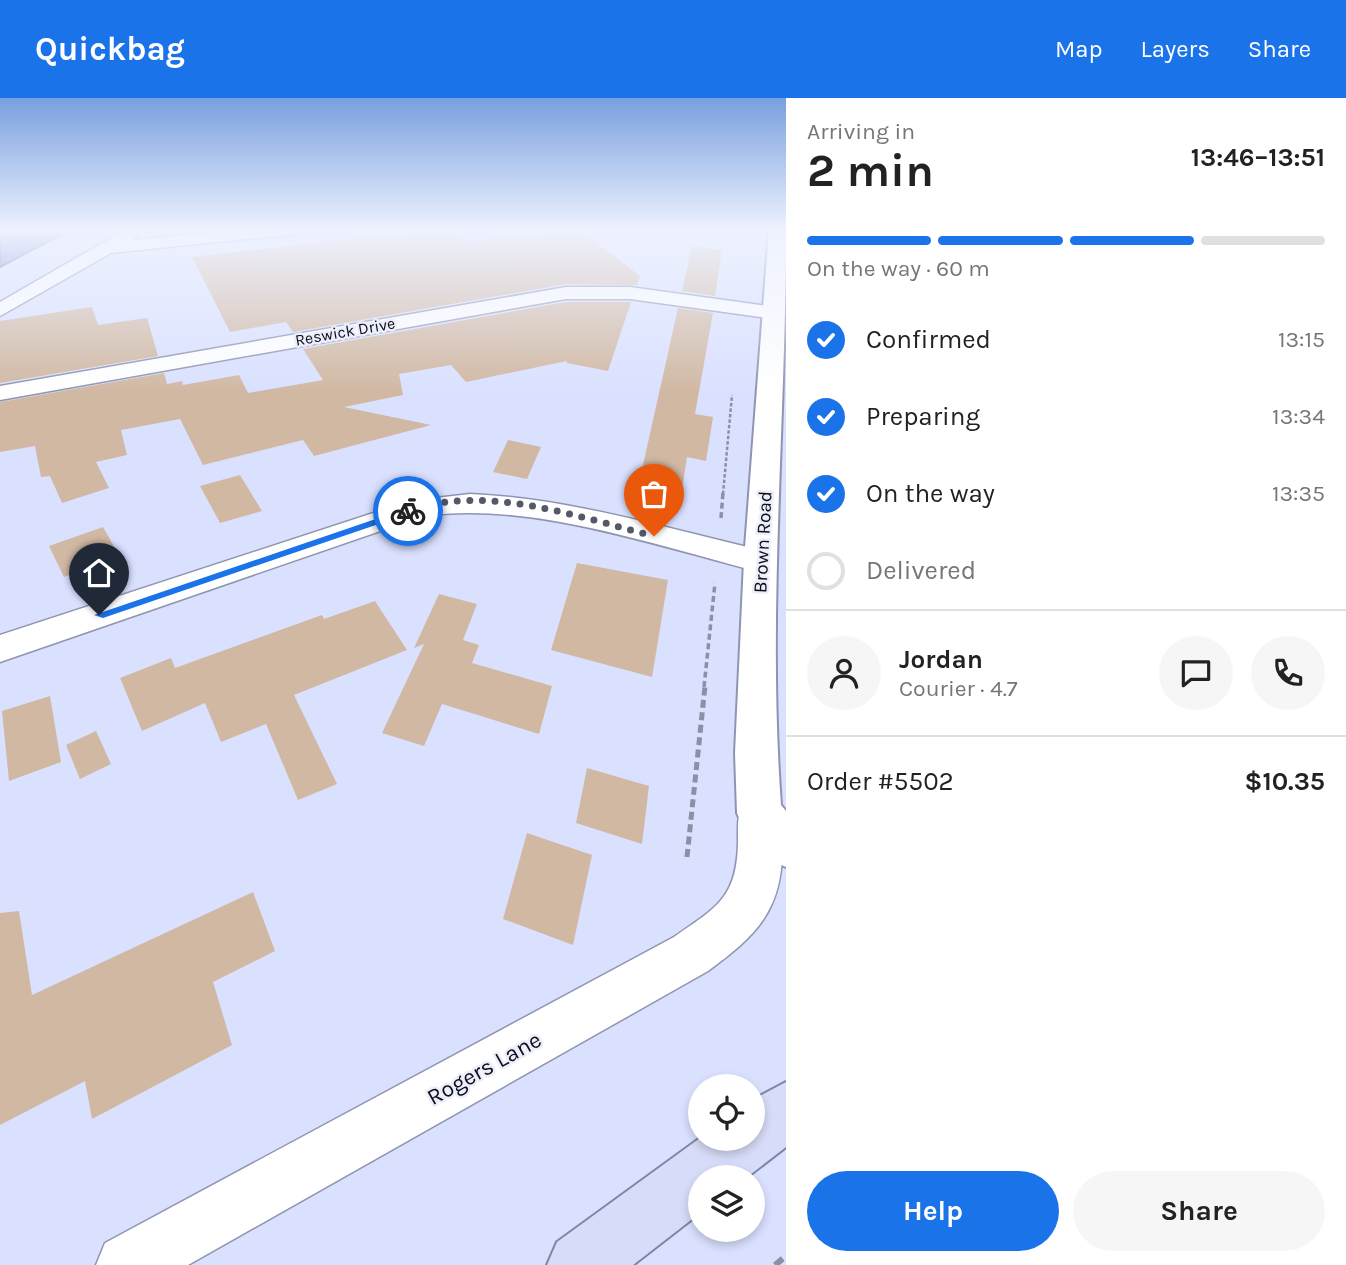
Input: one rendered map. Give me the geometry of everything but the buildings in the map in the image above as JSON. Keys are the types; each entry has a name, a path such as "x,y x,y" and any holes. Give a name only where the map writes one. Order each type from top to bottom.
{"main road":[{"path":"765,1126 786,1111"},
{"path":"580,1265 732,1151"}],"street":[{"path":"0,310 46,283"},
{"name":"Brown Road","path":"772,829 756,707 760,561 779,315 779,283"},
{"name":"Reswick Drive","path":"0,394 566,293 630,293 779,315"},
{"path":"0,649 420,506 447,502 470,500 523,505 760,561"},
{"name":"Rogers Lane","path":"127,1265 691,954 729,928 753,899 772,829"}],"path":[{"path":"775,1265 786,1256"}],"way so far":[{"path":"408,511 420,506 470,500 523,505 654,536"}],"route":[{"path":"99,615 408,511"}]}
